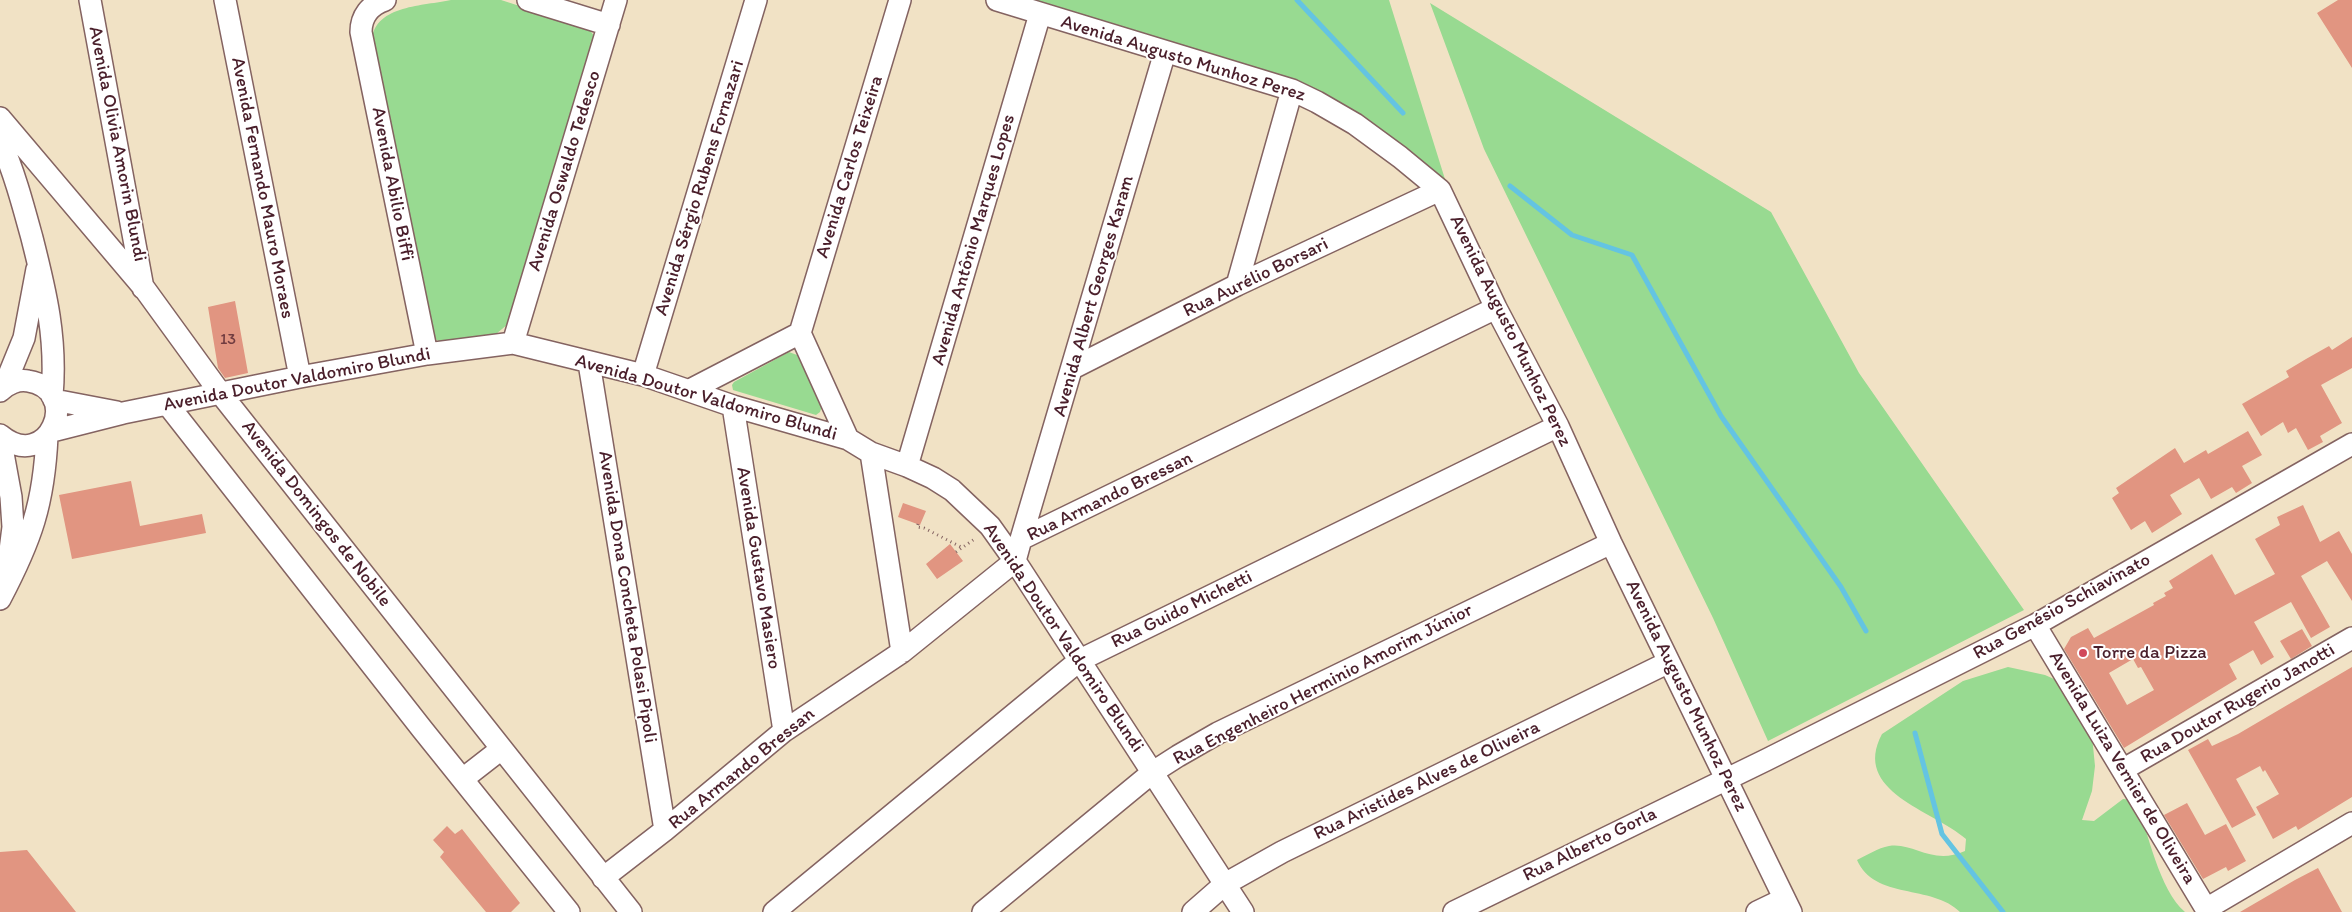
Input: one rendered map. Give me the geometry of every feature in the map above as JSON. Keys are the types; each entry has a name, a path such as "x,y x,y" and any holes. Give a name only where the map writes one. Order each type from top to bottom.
{"street":[{"name":"Avenida Olivia Amorin Blundi","path":"90,0 144,288"},
{"name":"Avenida Fernando Mauro Moraes","path":"224,0 300,377"},
{"name":"Avenida Abilio Biffi","path":"385,0 376,4 366,14 361,32 426,354"},
{"path":"528,0 609,25"},
{"name":"Avenida Oswaldo Tedesco","path":"513,343 616,0"},
{"name":"Avenida Sérgio Rubens Fornazari","path":"643,375 756,0"},
{"name":"Avenida Carlos Teixeira","path":"800,333 900,0"},
{"name":"Avenida Augusto Munhoz Perez","path":"997,0 1292,90 1356,124 1440,190 1496,308 1558,426 1611,543 1727,778 1787,905"},
{"name":"Avenida Antônio Marques Lopes","path":"907,466 1040,14"},
{"name":"Avenida Albert Georges Karam","path":"1021,539 1165,52"},
{"path":"1237,285 1292,90"},
{"name":"Avenida Domingos de Nobile","path":"0,118 144,288 221,394 500,750 631,912"},
{"path":"0,140 22,198 47,292 53,328 55,366 53,398 57,416 49,434 46,470 40,505 29,541 2,595"},
{"name":"Rua Aurélio Borsari","path":"1073,368 1237,285 1440,190"},
{"path":"2,389 24,338 38,261"},
{"name":"Rua Armando Bressan","path":"604,878 665,830 784,730 902,652 1015,561 1021,539 1496,308"},
{"path":"690,390 800,333 848,439"},
{"name":"Avenida Doutor Valdomiro Blundi","path":"0,436 18,446 34,444 49,434 122,413 426,354 513,343 643,375 733,406 848,439 871,453 933,478 952,490 990,526 1154,772 1242,912"},
{"name":"Avenida Dona Concheta Polasi Pipoli","path":"589,363 665,830"},
{"path":"2,389 14,382 30,381 45,388 53,398"},
{"name":"Avenida Doutor Valdomiro Blundi","path":"53,398 122,413"},
{"path":"168,405 422,729 464,778 569,912"},
{"name":"Avenida Gustavo Masiero","path":"733,406 784,730"},
{"name":"Rua Guido Michetti","path":"774,912 1080,660 1558,426"},
{"path":"0,436 11,497 13,527 2,595"},
{"name":"Rua Genésio Schiavinato","path":"1727,778 2035,625 2352,444"},
{"path":"871,453 902,652"},
{"name":"Rua Engenheiro Herminio Amorim Júnior","path":"983,912 1154,772 1178,756 1218,733 1611,543"},
{"name":"Avenida Luiza Vernier de Oliveira","path":"2035,625 2124,770 2207,911"},
{"name":"Rua Doutor Rugerio Janotti","path":"2124,770 2352,638"},
{"name":"Rua Aristides Alves de Oliveira","path":"1193,912 1225,884 1291,848 1669,662"},
{"path":"464,778 500,750"},
{"name":"Rua Alberto Gorla","path":"1454,912 1727,778"},
{"path":"2207,911 2352,823"},
{"path":"1757,912 1787,905"}],"path":[{"path":"918,524 917,526 961,547 956,552"}],"green space":[{"path":"451,0 501,0 588,28 595,37 508,324 496,334 441,342 433,338 372,39 375,28 382,19 392,13 415,6"},
{"path":"1001,0 1389,0 1454,208 1427,169 1295,79 1165,50"},
{"path":"1430,3 1771,212 1859,373 2024,610 1768,741 1713,618 1484,149"},
{"path":"789,352 797,355 822,406 820,412 816,415 733,390 732,385 734,382"},
{"path":"2008,667 2045,675 2063,683 2092,736 2095,766 2092,791 2082,820 2094,821 2123,799 2136,800 2161,875 2168,890 2185,912 1960,912 1948,903 1890,887 1876,881 1865,873 1857,860 1889,846 1907,847 1943,856 1965,851 1966,839 1900,797 1886,785 1877,771 1875,754 1882,734 1963,681"}],"building":[{"path":"2338,0 2352,0 2352,68 2317,13"},
{"path":"235,301 248,373 225,378 218,368 208,307"},
{"path":"2352,337 2352,368 2321,385 2342,423 2320,436 2323,442 2308,450 2296,428 2288,433 2283,422 2261,436 2242,404 2289,377 2286,371 2329,346 2332,350"},
{"path":"2248,431 2262,455 2242,466 2252,483 2236,493 2232,487 2211,499 2199,478 2170,495 2182,514 2152,533 2145,521 2131,530 2112,498 2119,493 2116,488 2175,448 2184,463 2206,450 2208,454"},
{"path":"131,481 140,526 202,514 206,533 72,559 59,495"},
{"path":"903,503 926,511 920,525 898,517"},
{"path":"2303,505 2320,542 2339,531 2352,554 2352,601 2327,561 2301,576 2330,627 2311,638 2291,602 2254,622 2274,657 2261,665 2253,650 2229,664 2237,679 2124,748 2064,649 2071,637 2088,628 2094,638 2154,605 2153,603 2166,596 2164,593 2173,588 2169,581 2212,554 2235,595 2275,574 2255,539 2280,525 2277,517","holes":["2133,659 2138,668 2141,667 2154,690 2127,705 2109,673"]},
{"path":"950,544 963,561 937,579 926,564"},
{"path":"2302,629 2312,646 2291,659 2280,641"},
{"path":"2352,667 2352,797 2298,830 2296,826 2273,839 2256,807 2279,794 2265,770 2263,772 2260,766 2236,779 2256,815 2232,828 2188,750 2208,739 2212,746 2238,734"},
{"path":"2187,803 2205,835 2226,824 2246,861 2228,871 2226,867 2203,879 2164,815"},
{"path":"447,826 455,834 462,829 520,903 511,912 486,912 440,857 444,852 433,840"},
{"path":"27,850 76,912 0,912 0,852"},
{"path":"2318,868 2342,912 2240,912 2295,880"}],"waterway":[{"path":"1297,0 1403,113"},
{"path":"1510,186 1572,235 1632,255 1721,416 1841,587 1866,631"},
{"path":"1915,733 1942,834 2003,912"}],"place":[{"name":"Torre da Pizza","path":"2083,653"}]}
